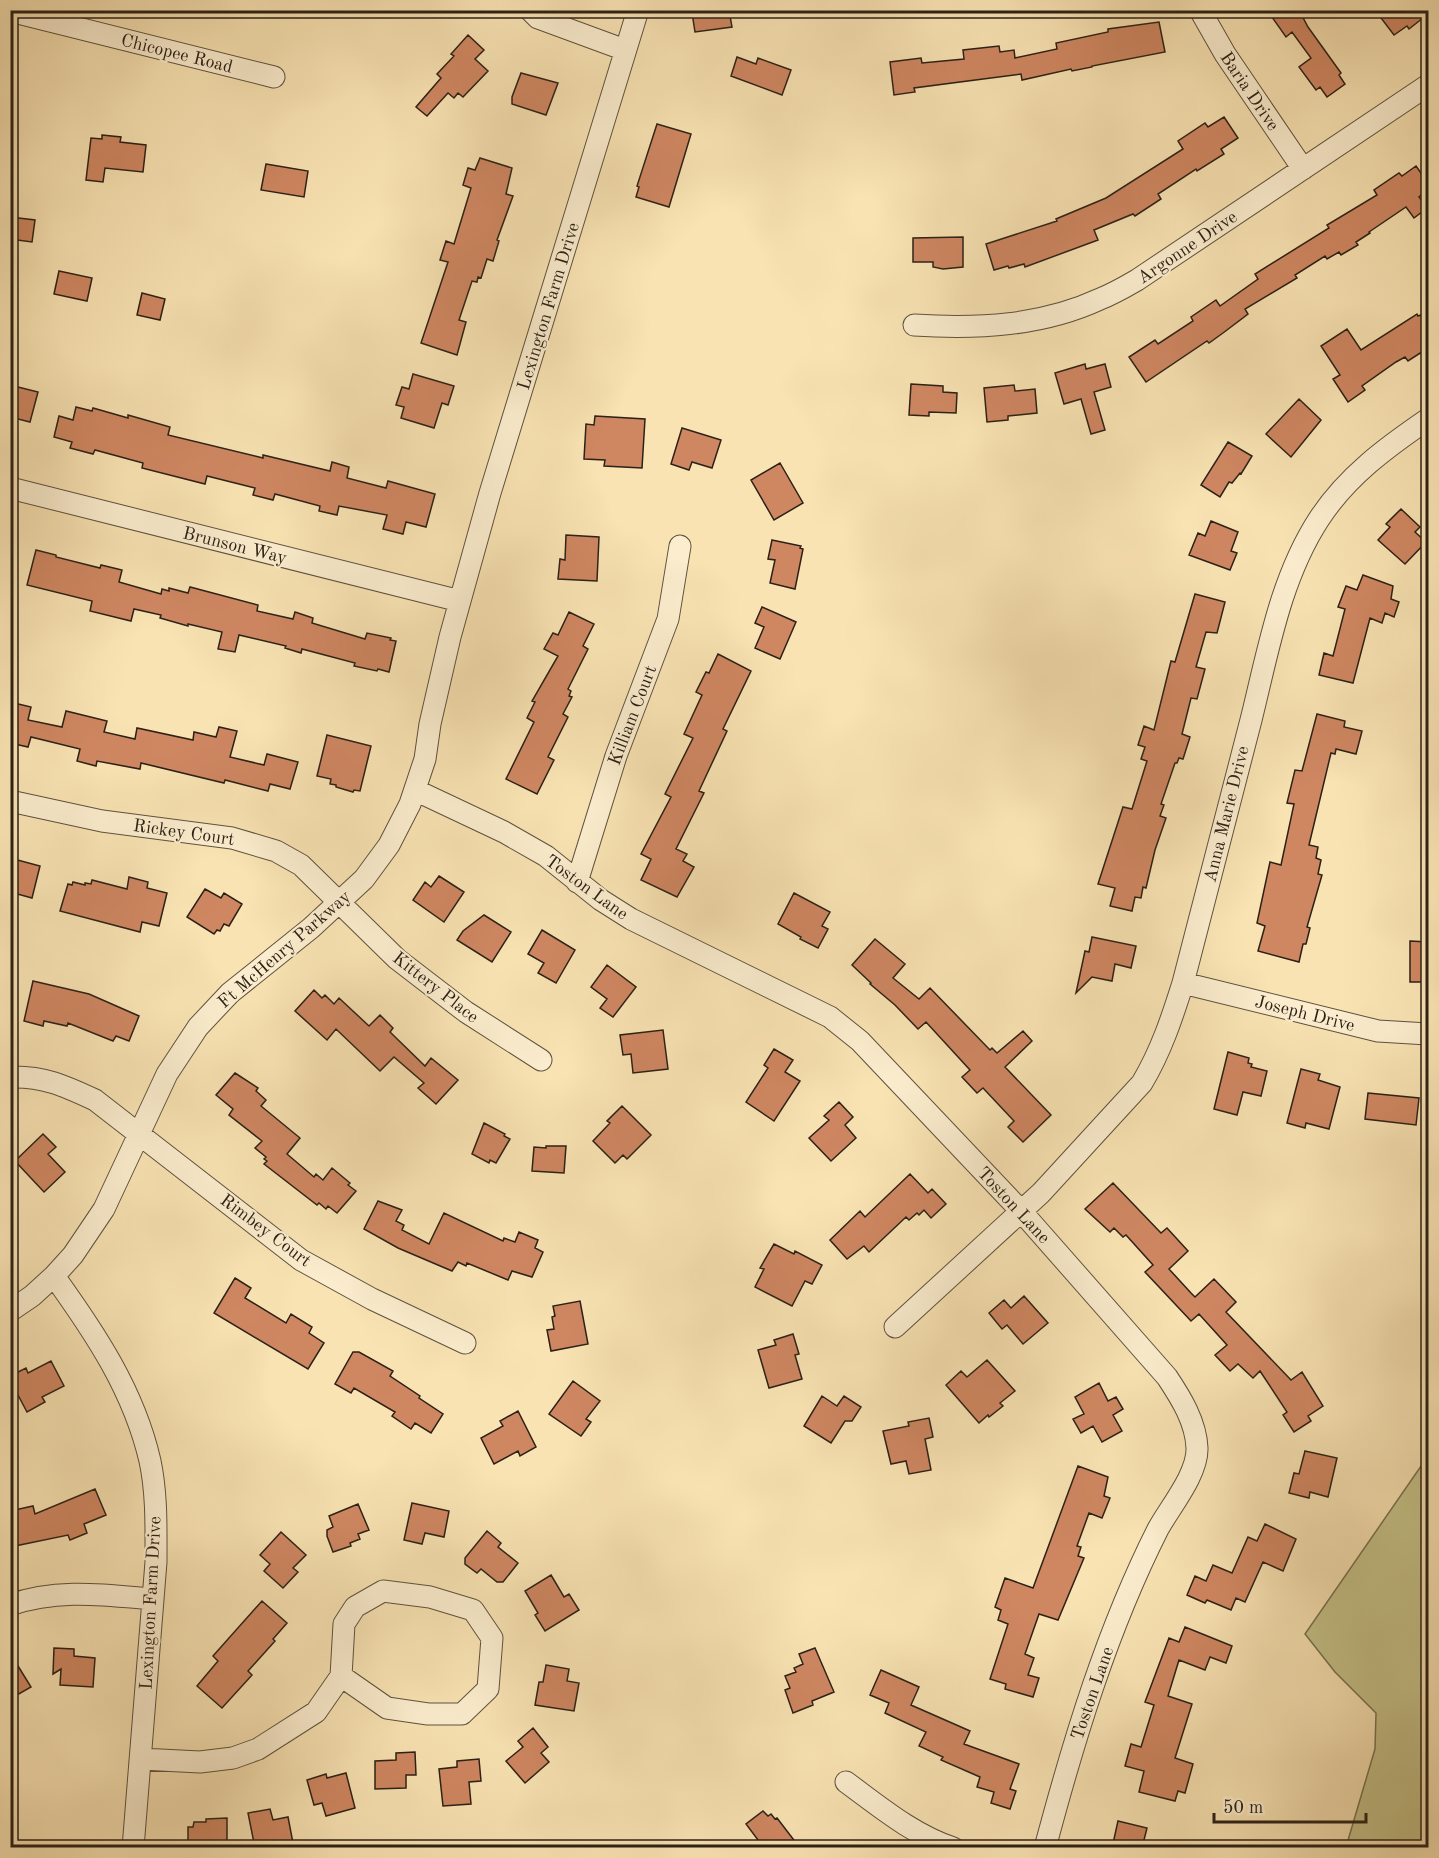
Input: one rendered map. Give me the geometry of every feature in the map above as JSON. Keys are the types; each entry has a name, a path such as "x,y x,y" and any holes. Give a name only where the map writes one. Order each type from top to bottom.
{"street":[{"path":"530,10 538,18 626,50"},
{"name":"Lexington Farm Drive","path":"460,601 490,493 638,10"},
{"name":"Baria Drive","path":"1200,10 1225,54 1304,169"},
{"name":"Chicopee Road","path":"10,11 274,77"},
{"name":"Argonne Drive","path":"915,325 961,328 1008,325 1061,314 1099,300 1137,280 1428,85"},
{"name":"Anna Marie Drive","path":"895,1327 1060,1174 1142,1083 1155,1062 1168,1031 1183,983 1290,573 1320,519 1341,490 1362,468 1391,444 1428,419"},
{"name":"Brunson Way","path":"10,489 460,601"},
{"name":"Killiam Court","path":"577,882 616,756 668,619 680,546"},
{"name":"Ft McHenry Parkway","path":"10,1311 32,1296 73,1255 104,1209 167,1074 198,1027 231,993 340,902 364,879 380,858 410,804 425,759 445,659 460,601"},
{"name":"Toston Lane","path":"415,790 504,832 546,856 601,900 631,919 830,1017 860,1041 1020,1211 1167,1377 1180,1397 1192,1423 1197,1449 1192,1469 1140,1564 1113,1629 1067,1766 1045,1848"},
{"name":"Rickey Court","path":"10,801 102,821 250,842 276,851 301,865 340,902"},
{"name":"Kittery Place","path":"340,902 397,959 466,1012 541,1060"},
{"name":"Joseph Drive","path":"1183,983 1378,1031 1428,1034"},
{"name":"Rimbey Court","path":"10,1077 27,1077 56,1082 95,1100 301,1260 372,1299 465,1343"},
{"name":"Lexington Farm Drive","path":"54,1275 116,1369 138,1419 150,1463 157,1515 153,1599 133,1848"},
{"path":"141,1759 200,1762 233,1758 258,1749 315,1712 341,1676 344,1624 355,1607 382,1591 430,1596 473,1610 492,1638 488,1689 462,1714 428,1714 387,1708 341,1676"},
{"path":"10,1605 47,1595 84,1593 153,1599"},
{"path":"846,1782 907,1826 952,1848"}],"shaded area":[{"path":"1428,1456 1428,1847 1346,1847 1375,1749 1376,1713 1335,1672 1305,1634"}],"building":[{"path":"699,10 729,10 732,27 695,32 692,13 699,12"},
{"path":"1267,10 1299,10 1308,27 1341,73 1339,75 1345,84 1327,97 1320,87 1316,90 1299,67 1311,58 1292,32 1286,37"},
{"path":"1392,10 1428,10 1428,14 1409,29 1407,26 1394,35 1381,18"},
{"path":"1159,22 1165,52 1022,80 1021,74 914,88 915,92 894,95 890,62 921,58 922,63 964,59 963,50 999,46 1000,52 1014,50 1015,58 1057,49 1056,43 1108,32 1108,29"},
{"path":"468,35 484,50 475,59 488,71 463,97 458,93 454,98 448,93 427,116 416,107 441,78 437,74 454,56 451,54"},
{"path":"737,57 756,64 758,58 791,70 782,95 731,76"},
{"path":"521,73 558,83 546,115 512,104 512,97"},
{"path":"1224,117 1238,138 1221,149 1224,154 1158,194 1161,199 1135,216 1133,214 1094,230 1098,240 1025,267 1024,264 994,270 986,244 1057,221 1056,219 1106,198 1183,149 1178,141 1205,123 1208,127"},
{"path":"657,124 691,134 669,207 636,197 639,187 637,186"},
{"path":"102,135 121,137 120,142 146,145 143,172 105,168 103,182 86,180 91,138 102,139"},
{"path":"480,158 512,168 506,194 513,196 497,240 499,241 493,261 487,259 481,278 478,277 477,282 472,281 459,320 466,322 457,355 421,343 448,262 440,260 446,241 454,244 471,188 463,185 468,168 475,170"},
{"path":"266,164 308,171 304,197 261,190"},
{"path":"1416,166 1428,183 1428,190 1419,197 1427,208 1414,218 1406,207 1356,242 1358,245 1341,255 1339,252 1327,259 1325,256 1295,275 1297,278 1245,309 1248,314 1209,343 1207,341 1146,382 1129,357 1155,340 1158,344 1193,321 1191,317 1216,300 1220,306 1258,279 1255,274 1329,228 1327,225 1377,195 1374,190 1399,173 1402,176"},
{"path":"10,217 35,220 32,242 10,239"},
{"path":"963,237 963,267 943,269 933,267 933,262 913,262 913,238"},
{"path":"59,271 92,278 87,301 54,294"},
{"path":"142,293 165,299 160,320 137,315"},
{"path":"1417,314 1421,315 1428,326 1428,348 1408,361 1405,357 1396,362 1362,386 1365,390 1348,402 1333,379 1340,375 1321,346 1347,329 1361,350"},
{"path":"1085,364 1086,369 1105,364 1111,387 1094,392 1105,430 1091,434 1081,399 1064,404 1055,373"},
{"path":"413,374 454,386 448,405 442,403 434,428 401,418 404,407 396,405 402,387 409,389"},
{"path":"911,384 943,386 943,392 957,393 956,413 929,412 929,416 909,415"},
{"path":"10,385 38,392 30,422 10,417"},
{"path":"1014,385 1015,391 1035,389 1037,413 1008,416 1008,420 987,422 984,388"},
{"path":"1299,399 1321,420 1291,457 1266,434"},
{"path":"76,407 92,411 93,408 128,418 128,415 170,427 168,435 263,458 263,455 330,471 332,462 349,467 347,478 386,488 388,481 435,494 426,527 406,522 403,534 383,529 387,515 339,506 337,515 319,511 320,506 275,494 273,500 253,495 255,488 207,476 205,484 142,468 143,463 95,450 93,454 70,448 72,442 54,437 59,416 73,420"},
{"path":"595,416 645,419 642,468 604,466 605,460 584,459 586,424 594,425"},
{"path":"682,428 721,440 712,468 692,462 689,470 671,464"},
{"path":"1228,442 1252,456 1241,474 1232,483 1229,482 1220,497 1201,485"},
{"path":"780,463 803,503 774,520 751,480"},
{"path":"1401,509 1420,527 1415,532 1426,542 1405,564 1378,540 1390,527 1386,524"},
{"path":"1211,521 1238,532 1231,551 1237,553 1230,570 1189,555 1198,533 1205,536"},
{"path":"566,535 599,537 597,581 558,579 560,559 565,560"},
{"path":"772,540 801,546 800,548 803,549 795,589 770,583 775,560 768,559"},
{"path":"36,550 100,568 101,565 122,570 119,582 161,594 162,589 169,591 169,588 188,593 190,587 258,605 257,611 293,619 295,612 313,618 312,623 365,639 367,633 391,638 390,640 396,641 389,672 354,666 355,663 302,649 301,653 285,648 286,646 239,635 235,652 218,649 222,632 188,624 188,626 160,618 161,615 134,609 131,621 90,611 92,601 27,585"},
{"path":"1363,575 1393,586 1391,599 1399,602 1394,617 1385,613 1382,623 1370,618 1353,683 1319,675 1324,653 1333,656 1345,609 1338,607 1346,586 1357,590"},
{"path":"1195,594 1225,602 1217,633 1206,632 1196,667 1205,669 1197,699 1191,698 1182,734 1190,737 1183,759 1179,758 1175,763 1161,804 1164,805 1160,816 1166,818 1146,888 1143,887 1141,898 1135,897 1132,911 1110,906 1115,888 1098,884 1123,807 1132,809 1147,761 1141,759 1145,747 1138,745 1144,726 1154,730 1171,661 1175,662"},
{"path":"762,607 796,622 780,659 755,648 764,627 755,623"},
{"path":"569,612 594,624 583,646 588,649 568,689 571,691 569,696 572,697 563,714 568,717 548,757 554,760 537,794 506,779 534,722 527,718 535,702 532,701 558,656 544,649 553,633 558,635"},
{"path":"718,654 751,671 723,729 727,731 699,791 704,793 676,849 687,854 683,861 694,867 677,897 641,880 651,859 641,854 671,797 665,794 693,738 684,734 702,695 696,692"},
{"path":"10,702 31,707 28,720 62,727 66,711 107,721 104,732 135,739 137,728 193,740 194,732 216,737 219,727 237,731 230,757 264,765 267,754 298,762 290,789 270,784 268,791 141,763 140,769 97,761 96,766 77,761 80,749 31,737 28,747 10,743"},
{"path":"1317,714 1345,721 1344,727 1362,731 1356,754 1336,749 1335,754 1331,753 1309,845 1318,847 1316,858 1321,860 1318,874 1322,875 1307,927 1310,928 1306,944 1303,944 1299,962 1258,951 1265,926 1257,923 1270,862 1281,865 1294,804 1287,803 1295,770 1302,771"},
{"path":"327,735 371,746 360,791 354,790 353,792 336,787 330,784 331,779 317,776"},
{"path":"10,858 40,866 32,898 10,892"},
{"path":"439,876 464,892 444,922 413,900 425,882 431,887"},
{"path":"129,877 148,882 147,888 167,893 159,926 142,922 140,932 60,911 68,884 72,885 73,882 91,884 92,880 127,889"},
{"path":"205,889 221,898 224,893 242,904 229,926 224,924 220,931 217,930 214,934 187,917"},
{"path":"794,893 830,912 822,926 828,929 818,948 778,924"},
{"path":"484,915 511,932 492,962 457,940 463,931"},
{"path":"542,930 575,950 556,983 538,973 544,963 528,954"},
{"path":"1092,937 1136,946 1131,968 1115,964 1112,981 1092,977 1076,993 1085,951 1089,952"},
{"path":"875,939 905,964 893,978 919,999 930,988 990,1050 992,1048 997,1053 1023,1031 1032,1041 1005,1067 1051,1115 1023,1142 1008,1127 1014,1121 983,1088 977,1093 962,1077 970,1070 926,1022 918,1029 852,965"},
{"path":"1410,941 1428,942 1428,982 1410,982"},
{"path":"607,965 636,987 613,1017 600,1008 607,999 591,987"},
{"path":"33,981 89,994 139,1016 129,1041 116,1036 113,1041 68,1023 67,1026 44,1021 43,1026 24,1021"},
{"path":"314,990 322,998 325,995 334,1004 339,998 369,1026 380,1015 393,1028 390,1032 425,1066 431,1058 458,1080 436,1104 418,1088 424,1083 394,1057 380,1071 336,1029 327,1040 295,1011"},
{"path":"663,1030 668,1069 633,1073 631,1054 623,1055 620,1035"},
{"path":"774,1049 793,1060 785,1072 800,1081 774,1121 746,1102 768,1068 764,1065"},
{"path":"1228,1052 1249,1058 1248,1063 1252,1064 1251,1067 1267,1071 1261,1096 1243,1092 1237,1115 1214,1109"},
{"path":"1301,1069 1320,1074 1318,1080 1340,1087 1329,1129 1306,1123 1305,1128 1287,1123"},
{"path":"235,1073 258,1088 256,1091 266,1100 261,1106 300,1138 287,1154 314,1177 316,1174 323,1180 332,1168 356,1191 337,1213 328,1206 326,1209 319,1203 317,1205 264,1164 267,1161 264,1159 266,1157 255,1148 262,1141 229,1115 233,1109 216,1095"},
{"path":"1368,1093 1419,1098 1416,1125 1365,1119"},
{"path":"839,1102 853,1117 845,1125 856,1138 831,1161 809,1138 829,1120 824,1116"},
{"path":"622,1106 651,1135 627,1159 623,1155 615,1163 593,1141 610,1123 607,1121"},
{"path":"484,1123 510,1139 496,1163 490,1160 489,1163 472,1154"},
{"path":"43,1134 56,1147 48,1154 65,1172 44,1192 15,1161"},
{"path":"546,1146 566,1146 564,1173 532,1171 534,1147 546,1148"},
{"path":"910,1174 928,1193 932,1189 946,1204 931,1218 924,1210 909,1220 906,1217 869,1252 864,1246 847,1259 830,1240 860,1211 865,1217"},
{"path":"1113,1183 1161,1233 1167,1228 1188,1251 1169,1269 1195,1297 1214,1279 1236,1302 1226,1312 1291,1380 1302,1372 1323,1406 1308,1416 1311,1421 1294,1432 1283,1415 1287,1412 1260,1371 1253,1378 1238,1364 1230,1371 1215,1355 1227,1345 1199,1314 1191,1321 1145,1272 1153,1265 1126,1235 1123,1237 1114,1228 1110,1232 1085,1209"},
{"path":"378,1201 402,1210 396,1221 404,1225 402,1230 429,1244 444,1213 503,1241 504,1238 515,1242 519,1232 538,1240 535,1248 543,1252 532,1277 512,1271 508,1280 467,1263 466,1266 458,1262 452,1271 398,1248 364,1229"},
{"path":"774,1244 794,1254 795,1251 822,1265 812,1284 805,1281 792,1306 755,1287 764,1269 760,1268"},
{"path":"235,1278 251,1288 245,1298 286,1323 291,1314 312,1327 309,1333 324,1343 308,1369 214,1313"},
{"path":"1024,1296 1048,1323 1023,1344 1007,1325 1002,1329 989,1313 1004,1300 1011,1308"},
{"path":"580,1301 588,1344 551,1351 547,1330 554,1329 553,1306"},
{"path":"793,1334 799,1354 795,1355 802,1379 769,1388 758,1350 776,1345 774,1340"},
{"path":"353,1352 359,1352 393,1371 390,1376 443,1414 431,1433 415,1423 411,1429 392,1416 395,1412 354,1388 351,1393 335,1384"},
{"path":"987,1360 1015,1391 1000,1403 1003,1406 979,1423 946,1385 961,1371 967,1377"},
{"path":"51,1361 64,1386 42,1397 45,1402 27,1412 10,1376 26,1368 28,1373"},
{"path":"573,1381 600,1401 586,1419 591,1422 581,1436 549,1414"},
{"path":"1099,1383 1108,1401 1116,1397 1123,1409 1113,1415 1122,1431 1102,1442 1093,1426 1081,1433 1073,1419 1084,1414 1075,1397"},
{"path":"822,1396 837,1406 844,1396 861,1407 852,1421 845,1421 831,1443 804,1426"},
{"path":"518,1411 536,1447 520,1456 518,1451 494,1464 481,1438 503,1426 500,1421"},
{"path":"929,1418 933,1437 925,1439 931,1470 909,1474 906,1461 891,1464 883,1431 909,1426 908,1422"},
{"path":"1305,1451 1337,1458 1328,1497 1310,1492 1309,1498 1289,1493 1294,1473 1299,1474"},
{"path":"1078,1466 1108,1477 1104,1496 1110,1498 1102,1518 1089,1513 1077,1546 1081,1547 1078,1556 1084,1558 1058,1620 1039,1614 1025,1654 1034,1658 1028,1675 1039,1678 1033,1697 1005,1689 1006,1684 990,1679 1008,1624 998,1620 1001,1610 995,1607 1005,1578 1033,1588"},
{"path":"95,1489 106,1515 84,1524 87,1533 70,1540 68,1535 10,1547 10,1511 33,1506 35,1514"},
{"path":"412,1503 449,1511 444,1537 425,1533 422,1544 404,1540"},
{"path":"358,1504 369,1530 358,1534 360,1539 350,1543 351,1546 333,1552 327,1536 327,1530 333,1527 329,1516"},
{"path":"1265,1524 1296,1539 1283,1571 1263,1562 1245,1602 1236,1598 1231,1610 1187,1595 1195,1576 1206,1581 1213,1565 1232,1573 1248,1537 1257,1541"},
{"path":"487,1531 501,1543 498,1547 518,1563 503,1582 497,1582 481,1569 477,1573 465,1564 465,1558"},
{"path":"281,1532 306,1555 293,1568 298,1572 283,1588 264,1571 270,1564 260,1555"},
{"path":"551,1575 564,1597 569,1594 579,1610 545,1631 525,1591"},
{"path":"262,1601 287,1623 273,1639 275,1641 248,1671 252,1675 222,1708 197,1686 218,1661 213,1656"},
{"path":"1185,1627 1232,1646 1226,1663 1210,1657 1205,1670 1179,1660 1168,1696 1192,1704 1175,1758 1193,1764 1185,1793 1178,1791 1175,1801 1139,1792 1144,1771 1125,1766 1131,1744 1141,1747 1154,1705 1145,1702 1169,1638 1179,1642"},
{"path":"54,1648 74,1649 74,1656 95,1658 93,1687 60,1685 61,1669 53,1674"},
{"path":"815,1648 834,1692 812,1701 813,1705 793,1713 785,1690 790,1688 785,1676 796,1672 794,1668 803,1664 799,1654"},
{"path":"10,1653 31,1687 10,1699"},
{"path":"546,1665 569,1669 567,1681 579,1683 574,1711 535,1705 539,1682 543,1682"},
{"path":"881,1670 919,1687 911,1705 970,1731 964,1744 1019,1764 1010,1789 1016,1791 1010,1809 991,1803 994,1792 977,1787 980,1777 941,1760 943,1757 919,1746 926,1732 885,1713 889,1703 870,1695"},
{"path":"533,1728 548,1747 541,1753 549,1762 525,1783 506,1761 523,1747 518,1741"},
{"path":"415,1752 416,1775 406,1775 406,1788 375,1789 375,1761 396,1760 396,1753"},
{"path":"479,1759 481,1781 469,1782 471,1804 443,1806 439,1769 457,1767 457,1761"},
{"path":"346,1773 355,1808 326,1816 322,1803 314,1805 307,1780 326,1774 327,1778"},
{"path":"270,1809 273,1820 288,1817 293,1843 270,1848 255,1848 248,1813"},
{"path":"763,1811 768,1816 771,1814 775,1819 777,1818 800,1848 764,1848 746,1824"},
{"path":"227,1818 227,1848 201,1848 201,1845 188,1845 188,1827 193,1827 194,1822"},
{"path":"1118,1821 1147,1828 1142,1848 1112,1848"}]}
